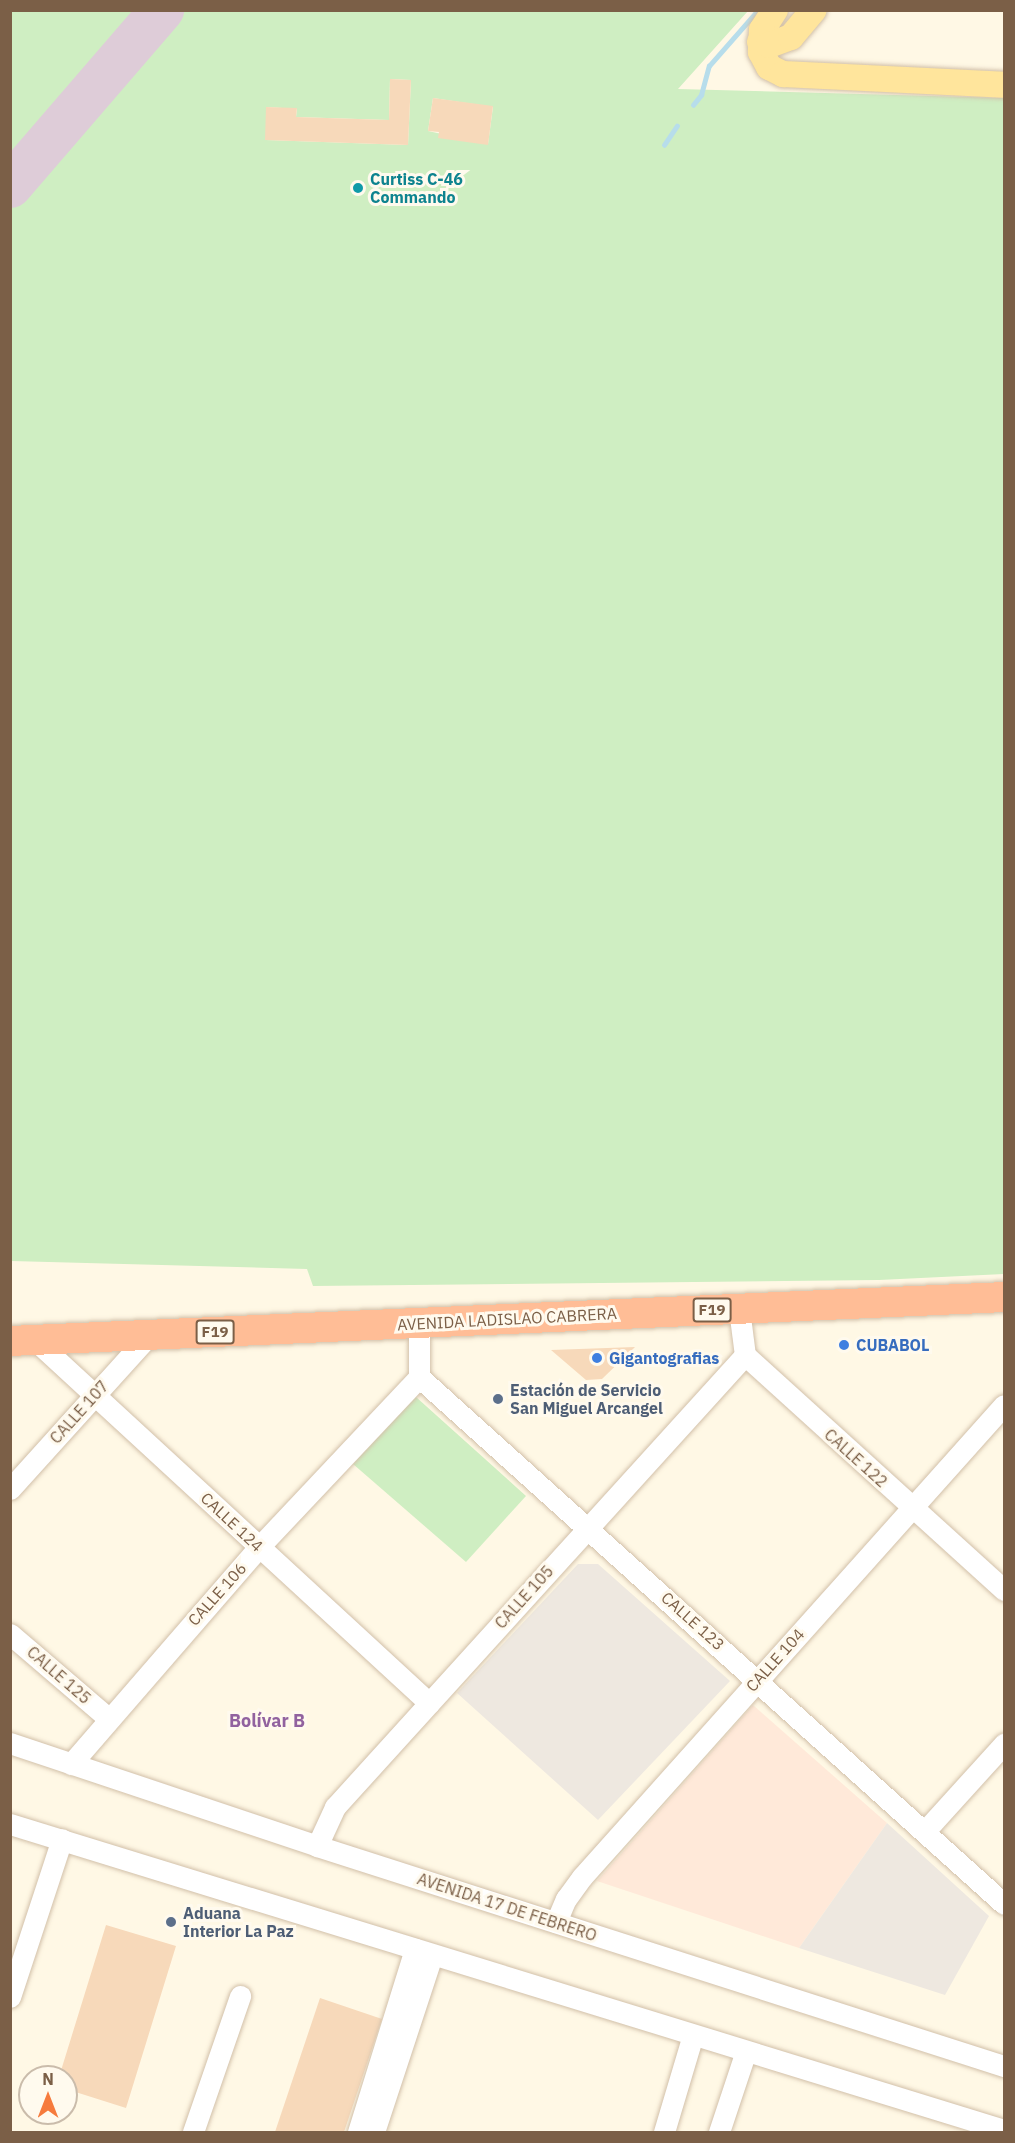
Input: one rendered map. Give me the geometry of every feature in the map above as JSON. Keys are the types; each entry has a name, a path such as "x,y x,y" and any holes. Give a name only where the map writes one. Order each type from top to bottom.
{"highway":[{"name":"AVENIDA LADISLAO CABRERA","path":"23,1341 1005,1298"}],"main road":[{"path":"775,10 762,30 760,42 765,61 783,74 1005,85"},
{"path":"760,42 769,45 790,37 814,10"}],"street":[{"path":"739,1309 745,1355"},
{"path":"418,1323 418,1377"},
{"name":"CALLE 107","path":"10,1489 149,1335"},
{"name":"CALLE 124","path":"23,1341 94,1395 429,1703"},
{"name":"CALLE 122","path":"745,1355 910,1507 1005,1590"},
{"name":"CALLE 105","path":"317,1846 335,1807 587,1526 745,1355"},
{"name":"CALLE 123","path":"418,1377 587,1526 1005,1904"},
{"name":"CALLE 106","path":"71,1764 107,1717 259,1546 418,1377"},
{"name":"CALLE 104","path":"556,1922 566,1899 582,1878 910,1507 1005,1405"},
{"name":"CALLE 125","path":"10,1634 107,1717"},
{"name":"AVENIDA 17 DE FEBRERO","path":"10,1743 317,1846 1005,2066"},
{"path":"925,1832 1005,1744"},
{"path":"10,1824 1005,2130"},
{"path":"10,1997 62,1839"},
{"path":"358,2133 424,1952"},
{"path":"374,2133 424,1952"},
{"path":"193,2133 240,1996"},
{"path":"664,2133 693,2035"},
{"path":"719,2133 746,2051"}],"shaded area":[{"path":"578,1564 598,1564 730,1681 598,1820 457,1693"},
{"path":"753,1705 887,1823 799,1948 597,1881"},
{"path":"887,1823 989,1916 945,1995 799,1948"}],"green space":[{"path":"11,11 748,11 678,89 1004,98 1004,1274 879,1280 313,1286 307,1269 11,1261","holes":["390,79 411,80 408,145 266,140 267,107 297,109 296,117 389,120","433,98 493,107 488,144 428,131"]},
{"path":"416,1397 526,1496 466,1562 353,1464"}],"building":[{"path":"390,79 411,80 408,145 265,140 266,107 297,108 296,117 389,120"},
{"path":"433,98 493,106 488,145 438,138 439,132 428,131"},
{"path":"635,1347 602,1379 586,1380 551,1350"},
{"path":"106,1925 176,1946 126,2108 78,2093 78,2065 63,2065"},
{"path":"320,1998 382,2019 344,2132 275,2132"}],"waterway":[{"path":"693,105 701,95 709,66 758,10"},
{"path":"664,145 677,126"}],"taxiway":[{"path":"10,186 162,10"}],"place":[{"name":"Curtiss C-46 Commando","path":"358,188"},
{"name":"CUBABOL","path":"844,1345"},
{"name":"Gigantografias","path":"597,1358"},
{"name":"Estación de Servicio San Miguel Arcangel","path":"498,1399"},
{"name":"Aduana Interior La Paz","path":"171,1922"}],"district":[{"name":"Bolívar B","path":"267,1721"}]}
